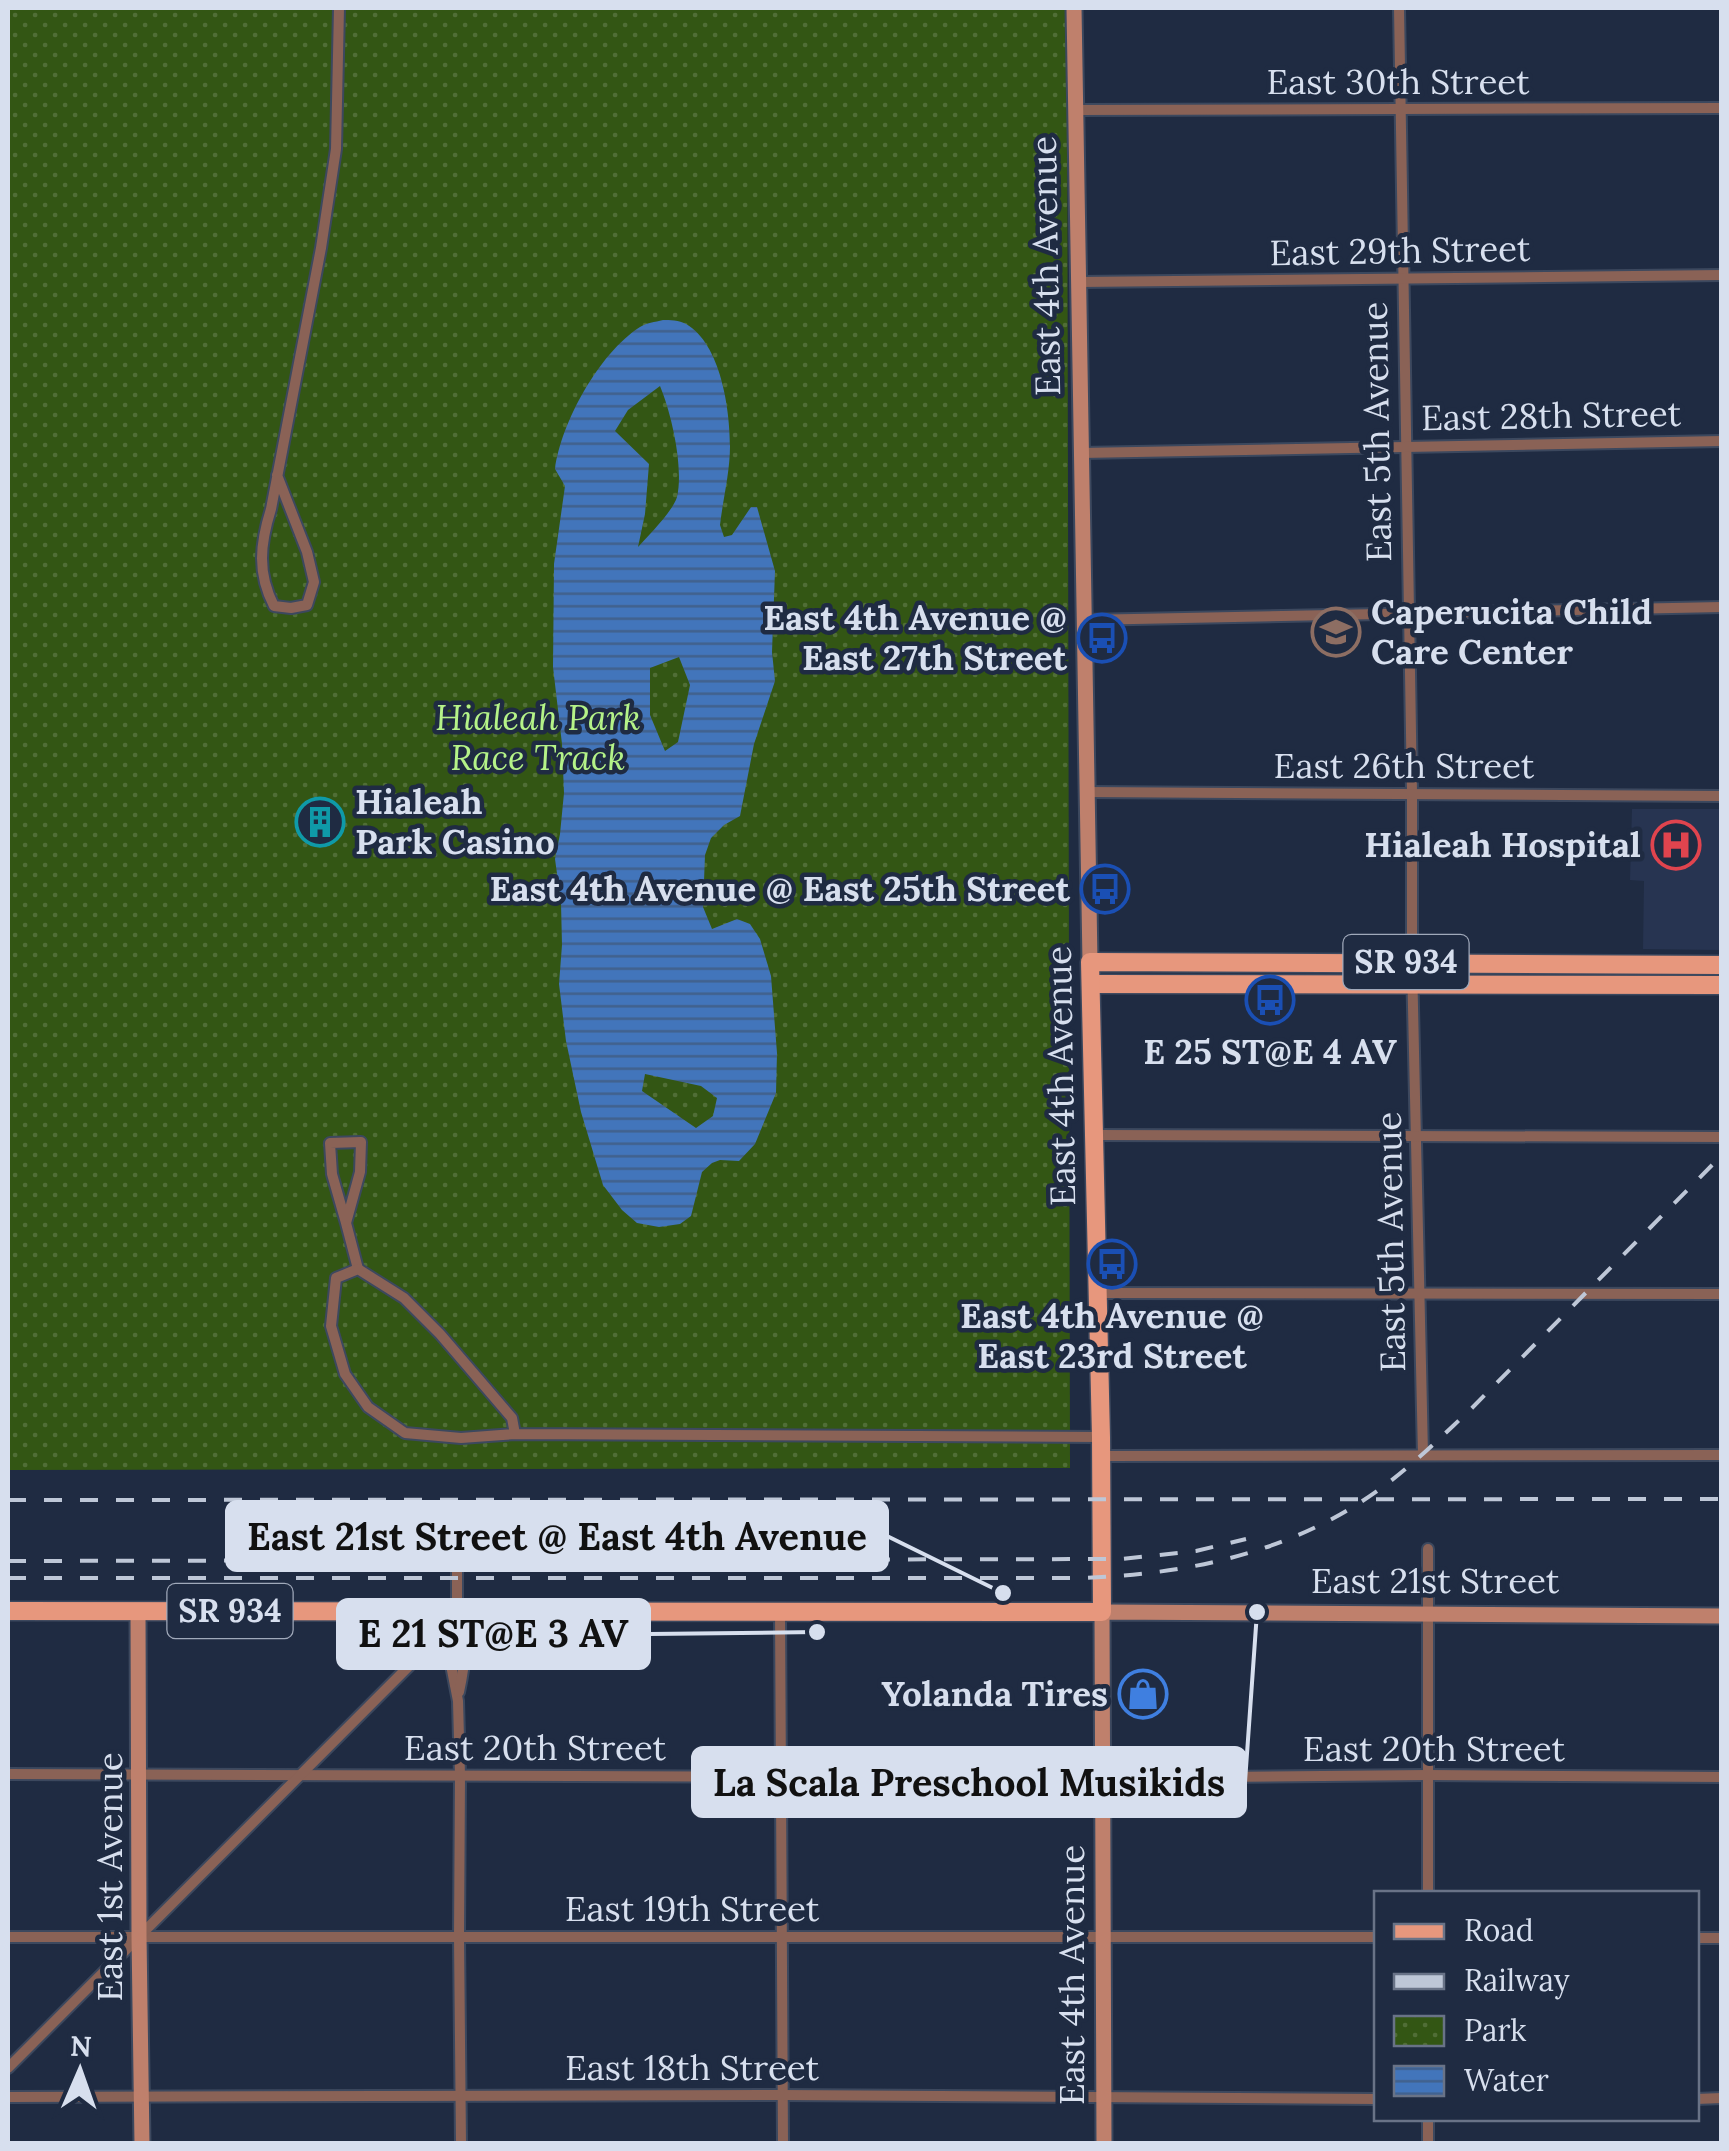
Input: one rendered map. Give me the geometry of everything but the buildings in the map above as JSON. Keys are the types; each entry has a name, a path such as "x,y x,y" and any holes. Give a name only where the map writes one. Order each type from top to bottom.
{"main road":[{"name":"East 4th Avenue","path":"1074,8 1101,1446 1104,2144"},
{"name":"SR 934","path":"1090,962 1722,965"},
{"name":"SR 934","path":"1091,984 1722,986"},
{"name":"East 21st Street","path":"8,1611 780,1610 1722,1616"},
{"name":"East 1st Avenue","path":"138,1611 142,2144"}],"street":[{"path":"277,475 307,552 314,582 307,604 291,608 274,606 268,594 262,540 321,248 336,149 339,8"},
{"name":"East 5th Avenue","path":"1399,8 1412,962 1424,1455"},
{"name":"East 30th Street","path":"1076,110 1722,108"},
{"name":"East 29th Street","path":"1078,282 1722,274"},
{"name":"East 28th Street","path":"1081,453 1722,441"},
{"path":"1083,620 1722,607"},
{"name":"East 26th Street","path":"1087,792 1722,796"},
{"path":"1094,1136 1722,1137"},
{"path":"346,1222 360,1172 361,1142 330,1144 332,1174 358,1269 404,1298 440,1334 512,1418 515,1434"},
{"path":"358,1269 336,1278 331,1326 345,1374 368,1406 405,1433 461,1438 515,1434 1424,1455 1722,1454"},
{"path":"1098,1294 1722,1294"},
{"path":"1428,1548 1428,1891"},
{"path":"457,1558 452,1670 458,1701 460,1776 462,2144"},
{"path":"457,1610 464,1627 464,1669 458,1701"},
{"path":"780,1610 783,2144"},
{"path":"8,2068 434,1641 452,1642"},
{"name":"East 20th Street","path":"8,1774 1722,1777"},
{"name":"East 19th Street","path":"8,1937 1374,1937"},
{"name":"East 18th Street","path":"8,2097 782,2095 1374,2100"}],"shaded area":[{"name":"Hialeah Hospital","path":"1632,809 1721,809 1721,950 1643,949 1644,881 1630,880"}],"green space":[{"name":"Hialeah Park Race Track","path":"8,8 1067,8 1070,1468 8,1470"}],"water":[{"path":"660,321 686,324 708,346 721,379 728,415 728,476 720,525 724,537 732,535 751,507 757,507 775,571 775,681 754,744 740,816 711,838 705,855 703,907 712,929 737,919 750,924 760,939 771,976 777,1053 776,1093 755,1144 739,1161 712,1163 702,1172 691,1216 680,1224 659,1227 637,1223 603,1185 581,1112 566,1041 559,984 561,903 555,859 564,793 553,667 554,564 565,486 555,469 565,431 584,390 610,354 640,327","holes":["660,386 675,440 679,485 671,509 638,547 649,464 615,431 628,410","679,657 690,685 678,742 665,751 650,715 650,668","645,1074 701,1086 717,1098 713,1116 696,1128 642,1091"]}],"railway":[{"path":"8,1578 1082,1578 1202,1565 1315,1528 1350,1509 1407,1468 1470,1410 1722,1155"},
{"path":"8,1500 1722,1499"},
{"path":"8,1561 1122,1559 1196,1551 1246,1539"}],"place":[{"name":"Caperucita Child Care Center","path":"1336,632"},
{"name":"East 4th Avenue @ East 27th Street","path":"1102,638"},
{"name":"Hialeah Park Casino","path":"320,822"},
{"name":"Hialeah Hospital","path":"1676,845"},
{"name":"East 4th Avenue @ East 25th Street","path":"1105,889"},
{"name":"E 25 ST@E 4 AV","path":"1270,1000"},
{"name":"East 4th Avenue @ East 23rd Street","path":"1112,1264"},
{"name":"East 21st Street @ East 4th Avenue","path":"1003,1593"},
{"name":"La Scala Preschool Musikids","path":"1257,1612"},
{"name":"E 21 ST@E 3 AV","path":"817,1632"},
{"name":"Yolanda Tires","path":"1143,1694"}]}
